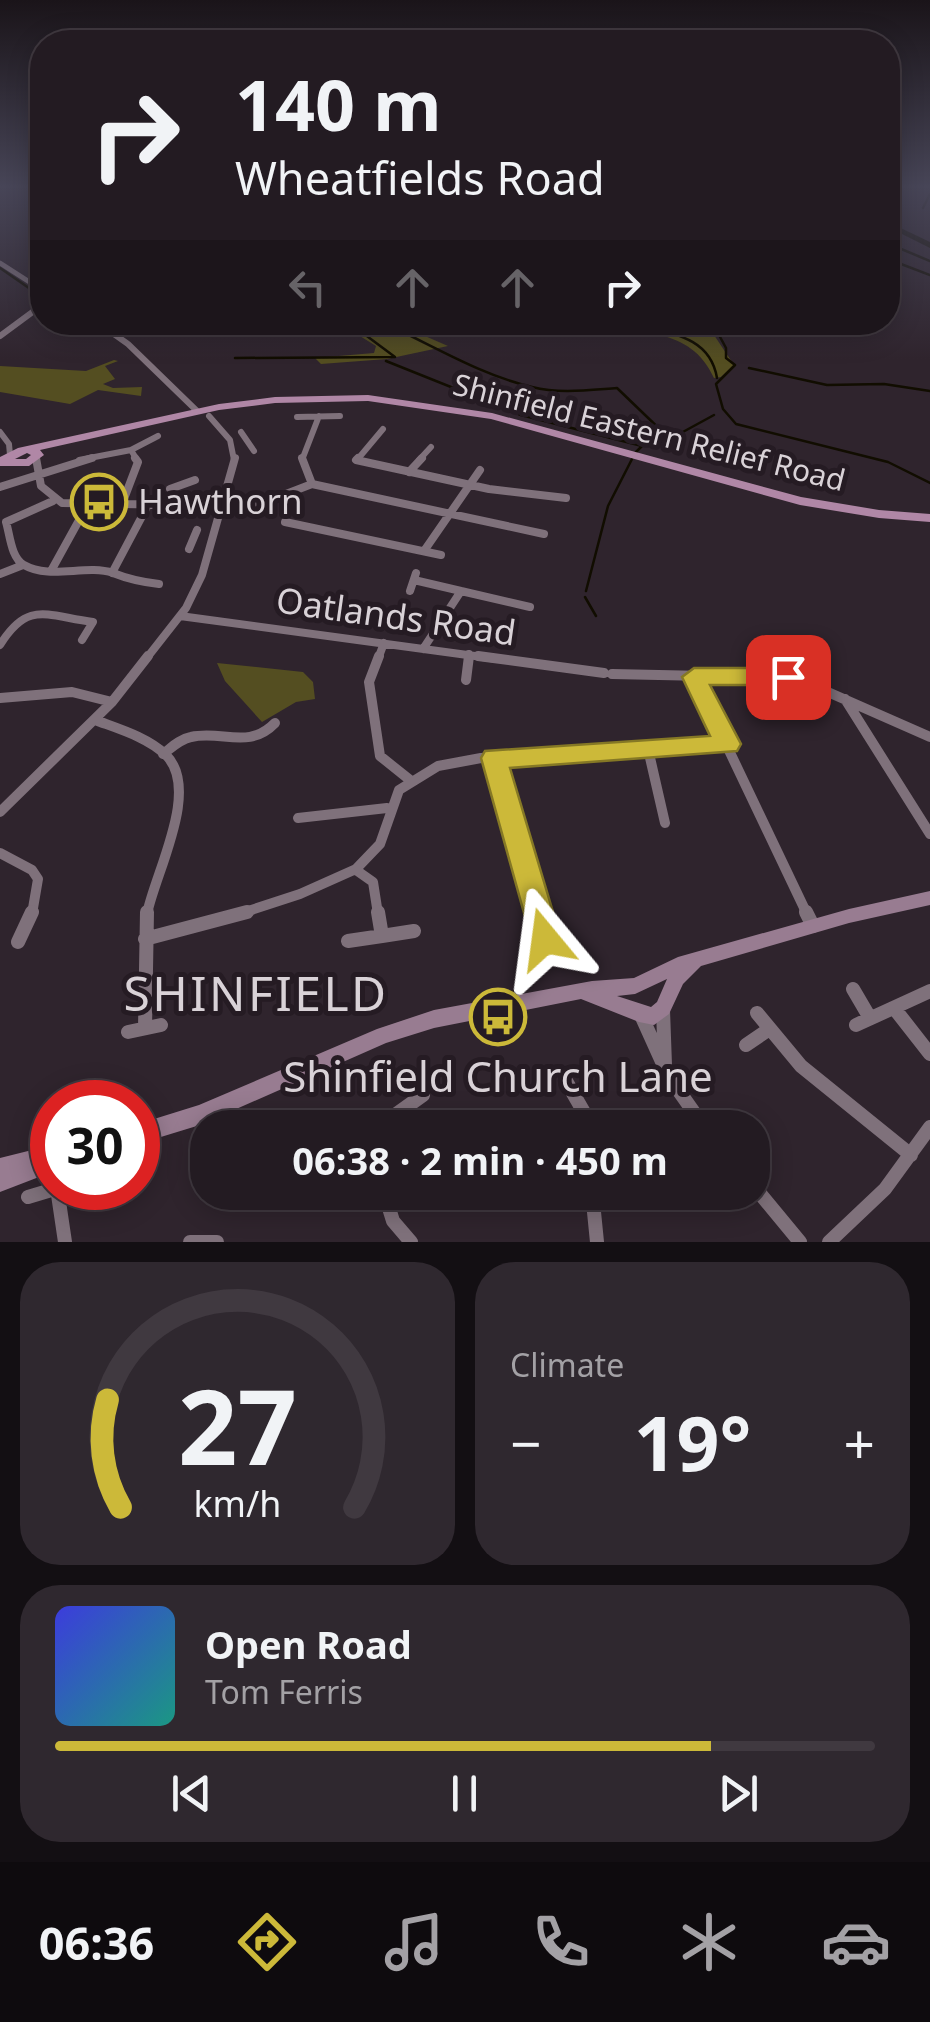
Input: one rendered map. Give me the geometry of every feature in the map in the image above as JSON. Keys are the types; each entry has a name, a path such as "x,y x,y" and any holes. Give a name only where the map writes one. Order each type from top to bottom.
{"main road":[{"name":"Shinfield Eastern Relief Road","path":"9,459 33,460 61,444 206,415 249,402 327,397 436,405 510,420 788,499 852,511 930,518"},
{"path":"637,1012 629,996 639,985 678,965 813,926 930,898"},
{"path":"580,992 654,1016 678,978 696,962"},
{"path":"160,1127 417,1024 478,1009 639,985 657,988 664,1005"},
{"path":"0,1168 30,1163"},
{"path":"0,1182 30,1169"}],"street":[{"path":"0,263 30,282"},
{"path":"0,336 30,315"},
{"path":"0,812 112,702 180,616 196,591 234,463 233,446 206,415 115,335"},
{"path":"206,415 222,416"},
{"path":"312,484 302,469 302,448 315,432 319,416"},
{"path":"298,417 340,416"},
{"path":"383,428 356,460 470,485 566,498"},
{"path":"0,432 9,459 33,460 75,461 131,450 158,436"},
{"path":"233,446 252,447 241,432"},
{"path":"409,472 432,447"},
{"path":"122,504 138,462 131,450"},
{"path":"0,487 33,460"},
{"path":"33,460 53,501"},
{"path":"424,552 480,470"},
{"path":"176,506 175,488 195,480"},
{"path":"534,495 540,482"},
{"path":"23,565 15,555 6,522 53,501 176,506 258,504 312,484 544,534"},
{"path":"51,571 88,504"},
{"path":"112,573 148,505"},
{"path":"285,522 322,524 441,555"},
{"path":"197,530 191,545 211,541"},
{"path":"0,574 23,565 51,571 112,573 122,580 146,578 159,584"},
{"path":"413,582 530,607"},
{"path":"423,649 461,591"},
{"path":"82,640 100,612"},
{"path":"0,645 15,621 28,614 93,622"},
{"name":"Oatlands Road","path":"180,616 608,673 796,678 930,737"},
{"path":"384,643 369,682 380,756 410,780"},
{"path":"466,680 470,654"},
{"path":"694,677 813,926"},
{"path":"0,698 72,692 112,702"},
{"path":"845,699 930,834"},
{"path":"95,720 142,740 176,766 174,824 148,910 145,1028"},
{"path":"163,754 194,737 270,737 275,722"},
{"path":"145,940 283,898 356,870 381,841 387,808 410,780 430,768 494,758 728,744"},
{"path":"648,749 665,823"},
{"path":"494,758 545,939"},
{"path":"298,818 387,808"},
{"path":"0,853 32,870 38,880 31,919 18,942"},
{"path":"356,870 373,882 382,936"},
{"path":"348,941 414,932"},
{"path":"853,989 870,1018"},
{"path":"856,1025 930,991"},
{"path":"664,1005 665,1068"},
{"path":"894,1008 930,1054"},
{"path":"637,1012 665,1068 694,1110"},
{"path":"757,1013 801,1066 911,1154"},
{"path":"128,1032 161,1025"},
{"path":"746,1045 768,1030"},
{"path":"566,1081 582,1110"},
{"path":"402,1110 423,1096"},
{"path":"830,1242 882,1197 930,1127"},
{"path":"770,1206 800,1242"},
{"path":"61,1210 65,1242"},
{"path":"390,1210 393,1221 411,1242"},
{"path":"593,1210 595,1242"},
{"path":"190,1242 217,1242"}],"shaded area":[{"path":"358,335 423,335 448,346 387,359 321,364 315,358 374,353 376,346"},
{"path":"657,335 714,335 734,365 714,378 691,349"},
{"path":"118,361 105,366 115,379 103,384 113,388 142,387 141,396 98,390 70,404 0,392 0,366 86,371"},
{"path":"217,663 303,672 313,682 315,699 296,702 262,722 225,681"}],"waterway":[{"path":"926,243 930,245"},
{"path":"900,248 930,261"},
{"path":"900,264 930,275"},
{"path":"0,268 30,289"},
{"path":"235,358 395,357 365,335"},
{"path":"409,335 474,367 532,387 574,391 617,388 670,439 714,415"},
{"path":"676,335 701,348 717,378"},
{"path":"719,335 726,358 735,365 716,384 723,409 736,424 888,462 930,483"},
{"path":"386,361 521,415 642,446"},
{"path":"749,368 827,385 884,384 930,391"},
{"path":"642,446 668,440"},
{"path":"635,453 642,446"},
{"path":"586,591 608,506 632,459"},
{"path":"585,597 596,616"}],"place":[{"name":"Hawthorn","path":"99,502"},
{"name":"Shinfield Church Lane","path":"498,1017"}],"district":[{"name":"SHINFIELD","path":"256,994"}],"route":[{"path":"545,939 494,758 728,744 694,677 788,677"}]}
